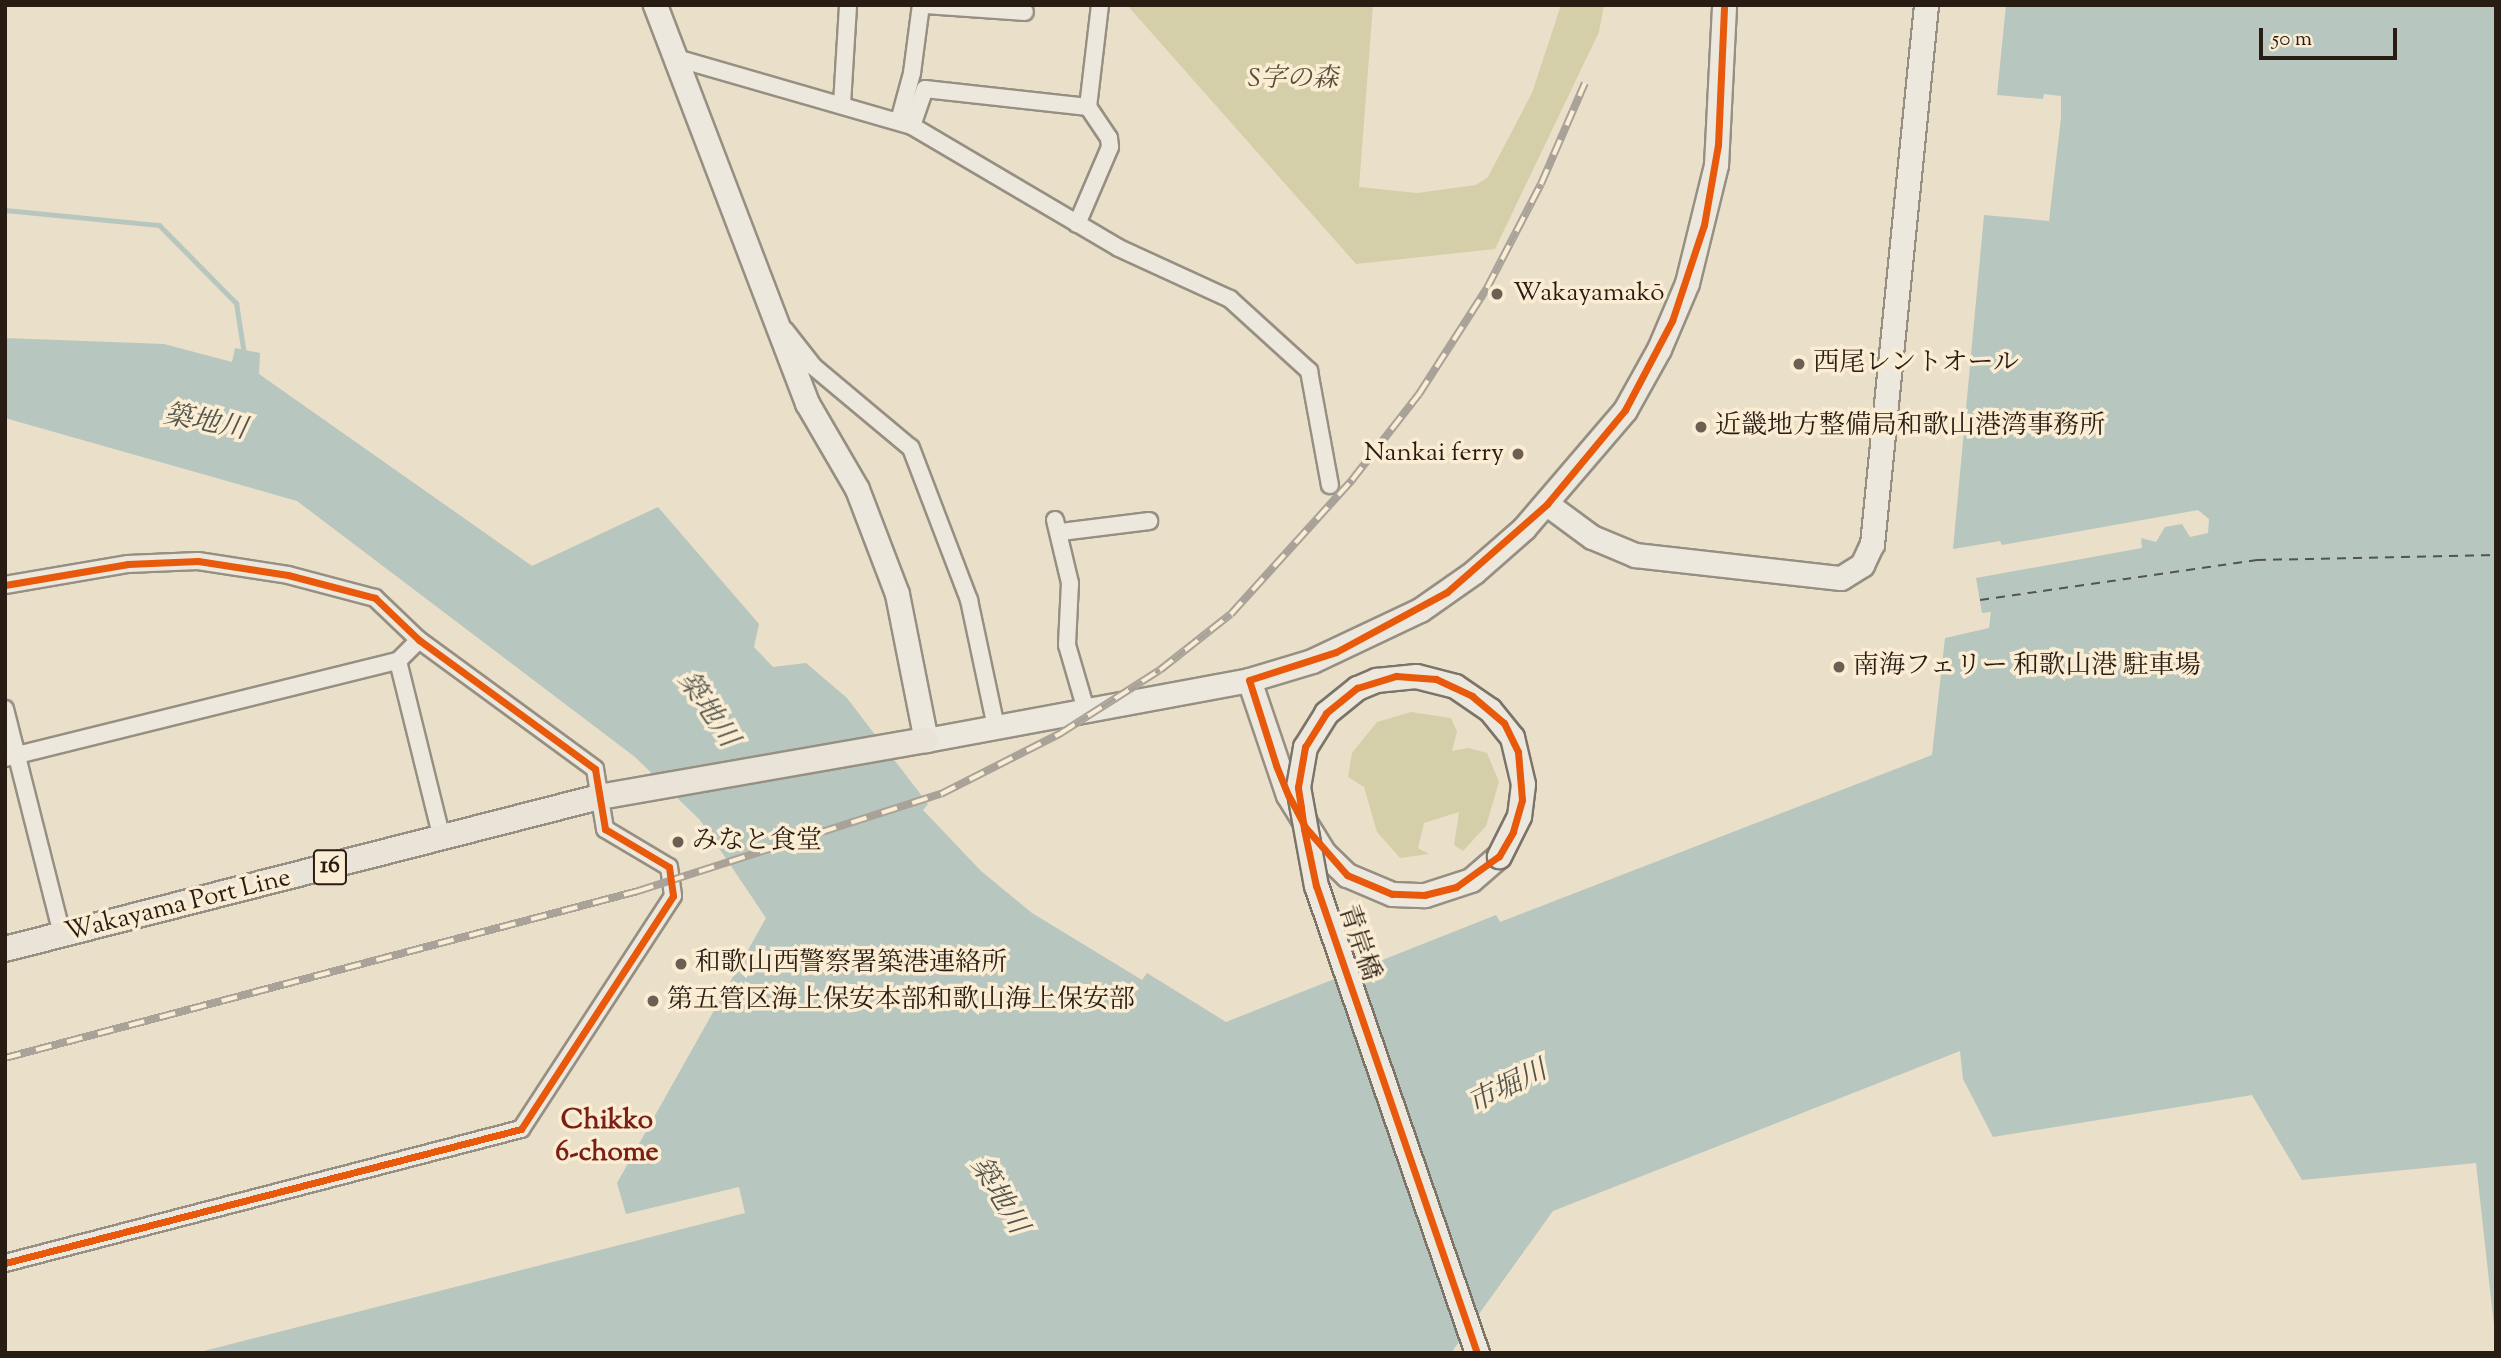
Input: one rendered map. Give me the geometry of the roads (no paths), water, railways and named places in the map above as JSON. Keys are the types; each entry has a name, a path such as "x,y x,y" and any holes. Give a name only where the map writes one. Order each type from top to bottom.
{"main road":[{"name":"Wakayama Port Line","path":"5,949 599,797 896,743 926,740"}],"street":[{"path":"655,5 807,404 857,489 897,594 926,740 1248,681 1336,652 1420,610 1474,572 1547,504 1600,443 1635,393 1687,283 1716,165 1724,5"},
{"path":"842,104 848,5"},
{"path":"905,124 923,5 1025,12"},
{"path":"1077,224 1110,147 1109,138 1088,107 1100,5"},
{"path":"1547,504 1592,537 1635,555 1841,578 1862,565 1872,544 1927,5"},
{"path":"676,58 905,124 1077,224 1230,299 1304,364 1330,485"},
{"path":"905,124 925,89 1088,107"},
{"path":"773,314 814,367 911,448 969,600 996,727"},
{"path":"1086,710 1067,645 1070,583 1058,526 1149,521"},
{"path":"5,585 128,564 198,561 288,575 375,598 419,640 596,769 605,829 669,867 673,896 521,1129 5,1263"},
{"path":"11,757 398,662 419,640"},
{"path":"398,662 442,839"},
{"name":"青岸橋","path":"1248,681 1288,795 1324,853 1347,875 1392,894 1424,895 1471,880 1499,856 1519,816 1524,784 1512,737 1490,710 1455,686 1406,676 1357,688 1325,713 1305,747 1298,787 1316,886 1477,1353"},
{"path":"5,709 11,757 62,935"}],"water":[{"path":"2006,5 2496,5 2496,1344 2476,1163 2302,1180 2252,1095 1993,1137 1963,1079 1960,1051 1553,1211 1451,1353 196,1353 745,1213 739,1187 626,1214 617,1183 766,918 700,820 635,757 297,501 5,418 5,338 164,344 232,362 235,348 260,353 259,374 532,566 658,507 759,624 754,647 773,667 806,663 847,698 928,804 923,810 981,871 1032,913 1142,980 1147,973 1226,1022 1496,915 1500,922 1932,755 1945,638 1989,628 1991,612 1982,613 1976,578 2142,548 2141,538 2156,542 2165,527 2182,524 2190,537 2208,533 2209,519 2198,510 2002,545 2000,541 1953,549 1984,215 2049,221 2061,118 2061,96 2044,94 2043,99 1997,95"}],"waterway":[{"path":"5,210 159,225 236,303 244,354"}],"railway":[{"path":"5,1058 638,891 941,794 1061,733 1160,670 1231,614 1352,480 1419,394 1487,288 1541,184 1585,83"}],"place":[{"name":"Wakayamakō","path":"1497,294"},
{"name":"西尾レントオール","path":"1799,364"},
{"name":"近畿地方整備局和歌山港湾事務所","path":"1701,427"},
{"name":"Nankai ferry","path":"1518,454"},
{"name":"南海フェリー 和歌山港 駐車場","path":"1839,667"},
{"name":"みなと食堂","path":"678,842"},
{"name":"和歌山西警察署築港連絡所","path":"681,964"},
{"name":"第五管区海上保安本部和歌山海上保安部","path":"653,1001"}],"district":[{"name":"Chikko 6-chome","path":"607,1137"}],"park label":[{"name":"S字の森","path":"1293,80"}],"water label":[{"name":"築地川","path":"205,423"},
{"name":"築地川","path":"707,710"},
{"name":"市堀川","path":"1508,1088"},
{"name":"築地川","path":"998,1196"}]}
